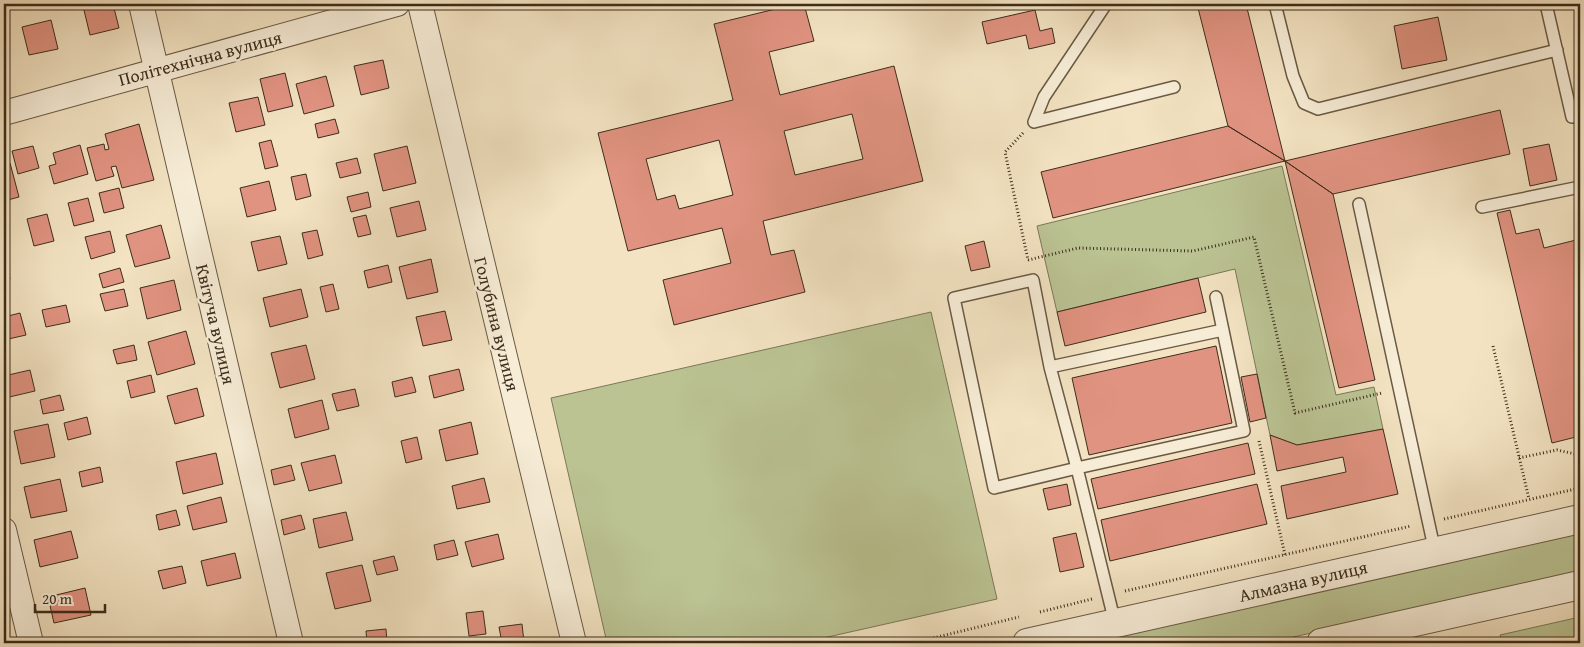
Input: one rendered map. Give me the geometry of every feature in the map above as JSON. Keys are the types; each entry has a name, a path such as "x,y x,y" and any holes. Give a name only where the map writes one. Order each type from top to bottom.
{"street":[{"name":"Квітуча вулиця","path":"141,4 291,643"},
{"name":"Політехнічна вулиця","path":"4,113 397,4"},
{"name":"Голубина вулиця","path":"420,4 574,643"},
{"name":"Алмазна вулиця","path":"1027,643 1580,520"},
{"path":"4,530 30,643"},
{"path":"1321,643 1580,585"}],"lane":[{"path":"1034,122 1044,97 1106,4"},
{"path":"1275,4 1293,76 1304,103 1318,109 1557,50"},
{"path":"1546,4 1572,117 1580,117"},
{"path":"1034,122 1174,87"},
{"path":"1482,207 1580,187"},
{"path":"1359,204 1435,552"},
{"path":"1115,623 1077,468 1050,367 1032,280 954,298 994,488 1077,468 1244,431 1216,297"},
{"path":"1050,367 1223,330"}],"path":[{"path":"1032,280 1005,152 1034,122"},
{"path":"1493,346 1529,499"},
{"path":"1244,431 1258,440 1284,555"},
{"path":"1520,458 1557,450 1580,455"},
{"path":"1034,613 1580,488"},
{"path":"914,643 1025,615"}],"green space":[{"path":"1282,166 1336,395 1374,387 1383,429 1297,445 1270,435 1235,269 1057,312 1037,226"},
{"path":"931,312 997,599 801,643 607,643 551,398"},
{"path":"1580,532 1580,572 1267,643 1088,643"},
{"path":"1580,617 1580,643 1502,643 1500,635"}],"building":[{"path":"113,4 119,28 90,35 83,6"},
{"path":"796,4 804,4 814,41 769,52 780,95 894,66 923,181 763,221 771,255 794,250 805,292 674,325 663,280 731,263 722,228 628,251 598,133 733,100 714,24","holes":["852,114 863,159 795,175 784,131","719,140 733,195 679,209 675,195 657,200 646,159"]},
{"path":"1197,4 1246,4 1285,161 1228,126"},
{"path":"1035,10 1040,31 1052,28 1055,43 1029,49 1026,35 987,44 982,22"},
{"path":"1438,17 1447,60 1402,69 1394,26"},
{"path":"51,20 58,49 29,55 22,27"},
{"path":"383,60 389,88 361,95 354,66"},
{"path":"285,73 293,106 268,112 260,79"},
{"path":"326,76 334,106 304,114 296,84"},
{"path":"258,97 265,125 236,132 229,103"},
{"path":"1500,110 1510,154 1333,194 1285,161"},
{"path":"335,119 339,133 318,138 315,124"},
{"path":"139,124 154,180 122,188 116,166 111,167 114,176 96,181 87,148 104,144 105,150 109,149 105,134"},
{"path":"1228,126 1285,161 1053,218 1041,172"},
{"path":"271,140 278,166 265,169 259,143"},
{"path":"1549,144 1557,180 1530,186 1523,149"},
{"path":"80,145 88,174 54,184 49,166 56,164 53,153"},
{"path":"33,146 39,168 18,174 12,151"},
{"path":"407,146 416,183 383,191 374,154"},
{"path":"357,158 361,173 340,178 336,163"},
{"path":"1285,161 1333,194 1375,380 1339,388"},
{"path":"10,163 19,197 4,201 4,165"},
{"path":"306,174 311,196 296,200 291,177"},
{"path":"269,181 276,210 247,217 240,188"},
{"path":"119,188 124,208 104,213 99,193"},
{"path":"368,192 371,207 351,212 347,197"},
{"path":"88,198 94,221 74,226 68,203"},
{"path":"419,201 426,230 397,237 390,208"},
{"path":"1510,210 1516,234 1539,229 1544,248 1580,239 1580,436 1552,443 1497,213"},
{"path":"47,214 54,241 34,246 27,219"},
{"path":"366,215 371,234 358,237 353,218"},
{"path":"161,225 170,258 135,267 126,235"},
{"path":"317,230 323,255 308,259 302,233"},
{"path":"110,231 115,252 91,259 85,237"},
{"path":"280,236 287,264 258,271 251,242"},
{"path":"984,241 990,267 971,271 965,246"},
{"path":"4,257 10,279 4,281"},
{"path":"431,259 438,292 407,299 399,267"},
{"path":"388,265 392,282 368,288 364,271"},
{"path":"120,268 124,282 103,288 99,274"},
{"path":"1198,278 1206,312 1065,346 1057,312"},
{"path":"174,280 181,310 147,319 140,288"},
{"path":"333,284 339,309 326,312 320,287"},
{"path":"124,289 128,306 105,311 100,294"},
{"path":"301,289 308,317 270,327 263,298"},
{"path":"66,305 70,322 46,327 42,310"},
{"path":"445,311 452,340 423,346 416,317"},
{"path":"20,313 26,335 4,340 4,317"},
{"path":"186,331 195,364 157,375 148,342"},
{"path":"134,345 137,360 117,364 113,350"},
{"path":"306,345 315,379 280,388 271,353"},
{"path":"1216,346 1232,423 1089,455 1072,378"},
{"path":"459,369 464,390 434,398 429,376"},
{"path":"30,370 35,391 5,398 4,376"},
{"path":"1257,374 1266,418 1250,422 1241,377"},
{"path":"151,375 155,392 131,398 127,381"},
{"path":"412,377 416,392 395,397 392,382"},
{"path":"197,388 204,416 175,424 167,396"},
{"path":"355,389 359,406 337,411 332,394"},
{"path":"60,395 64,410 43,414 40,400"},
{"path":"322,400 329,429 295,438 288,409"},
{"path":"87,417 91,434 68,440 64,423"},
{"path":"471,422 478,454 446,461 439,430"},
{"path":"48,424 55,457 21,464 14,431"},
{"path":"1383,429 1398,494 1287,519 1281,486 1346,472 1343,457 1277,471 1270,435 1297,445"},
{"path":"417,437 422,459 406,463 401,441"},
{"path":"1248,443 1255,474 1098,509 1091,479"},
{"path":"216,453 223,484 183,494 176,462"},
{"path":"335,455 342,483 309,491 301,463"},
{"path":"291,465 295,480 274,485 271,470"},
{"path":"100,467 103,482 82,487 79,472"},
{"path":"484,478 490,502 457,509 452,486"},
{"path":"60,479 67,511 31,518 24,487"},
{"path":"1067,484 1071,505 1048,510 1043,489"},
{"path":"1257,484 1267,524 1110,561 1101,520"},
{"path":"221,497 227,522 193,530 187,506"},
{"path":"176,510 180,525 159,530 156,515"},
{"path":"346,512 353,540 319,548 313,519"},
{"path":"301,515 305,529 284,535 281,520"},
{"path":"71,531 78,558 40,567 34,540"},
{"path":"1076,533 1084,567 1060,572 1053,538"},
{"path":"498,534 504,559 472,567 465,542"},
{"path":"454,540 458,555 437,560 434,545"},
{"path":"235,553 241,578 207,586 201,561"},
{"path":"394,556 398,570 377,575 373,561"},
{"path":"362,565 371,601 335,609 326,573"},
{"path":"182,566 186,583 163,589 158,571"},
{"path":"85,588 91,615 54,623 48,597"},
{"path":"483,611 486,634 469,636 466,613"},
{"path":"522,624 524,642 502,643 499,627"},
{"path":"386,629 387,643 367,643 366,631"}]}
